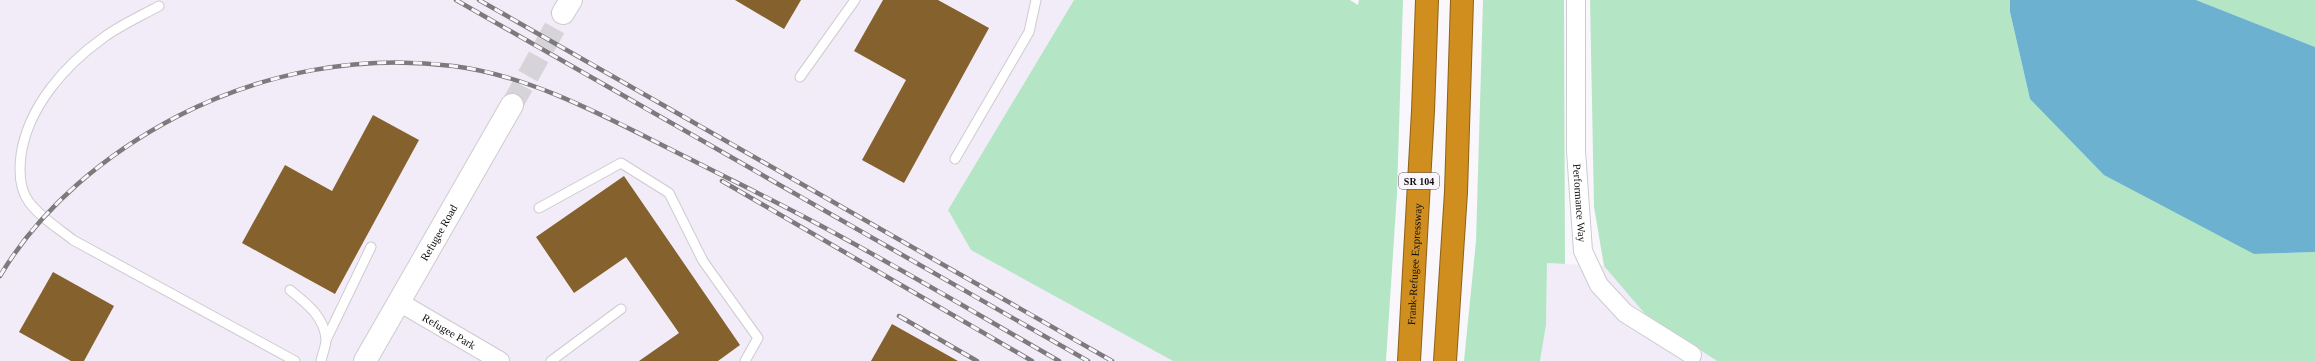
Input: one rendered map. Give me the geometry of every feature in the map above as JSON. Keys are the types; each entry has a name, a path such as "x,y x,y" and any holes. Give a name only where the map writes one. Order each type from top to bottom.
{"highway":[{"name":"Frank-Refugee Expressway","path":"1409,361 1423,111 1427,0"},
{"path":"1445,361 1456,192 1462,0"}],"main road":[{"name":"Refugee Road","path":"365,361 512,105"}],"street":[{"name":"Performance Way","path":"1576,0 1576,151 1583,251 1599,285 1625,313 1697,358"},
{"name":"Refugee Park","path":"399,302 500,361"}],"lane":[{"path":"800,77 855,0"},
{"path":"955,159 1029,32 1036,0"},
{"path":"159,6 104,37 73,63 47,93 30,125 22,149 19,169 21,186 28,202 44,218 73,240 295,361"},
{"path":"539,208 621,163 669,194 703,261 758,338 745,361"},
{"path":"320,361 326,340 371,247"},
{"path":"290,290 312,308 322,327 326,340"},
{"path":"551,361 622,309"}],"shaded area":[{"path":"0,0 1074,0 948,210 970,248 1173,361 0,361"},
{"path":"1547,263 1604,266 1645,314 1717,361 1540,361 1546,325"}],"green space":[{"path":"1074,0 1350,0 1358,5 1359,0 1403,0 1397,193 1386,361 1173,361 971,250 948,210"},
{"path":"1483,0 1564,0 1565,264 1547,263 1546,325 1540,361 1464,361 1476,241"},
{"path":"1590,0 2010,0 2010,12 2030,99 2254,254 2315,252 2315,361 1717,361 1645,314 1604,266 1594,207"},
{"path":"2196,0 2315,0 2315,47"}],"water":[{"path":"2010,0 2196,0 2315,47 2315,252 2254,254 2104,175 2030,99 2010,12"}],"building":[{"path":"735,0 801,0 784,29"},
{"path":"883,0 938,0 989,28 904,183 862,160 906,80 854,51"},
{"path":"373,115 419,140 335,294 242,243 285,165 332,191"},
{"path":"624,176 740,345 718,361 639,361 679,333 626,257 574,293 536,237"},
{"path":"53,272 114,306 84,361 71,361 19,332"},
{"path":"892,324 958,361 871,361"}],"tunnel":[{"path":"512,105 563,13"}],"railway":[{"path":"456,0 1088,361"},
{"path":"479,0 1112,361"},
{"path":"0,276 35,227 78,184 126,147 178,116 243,88 311,70 346,65 417,63 453,66 484,71 544,90 574,102 781,205 843,238 1059,361"},
{"path":"722,181 1032,361"},
{"path":"899,316 977,361"}]}
